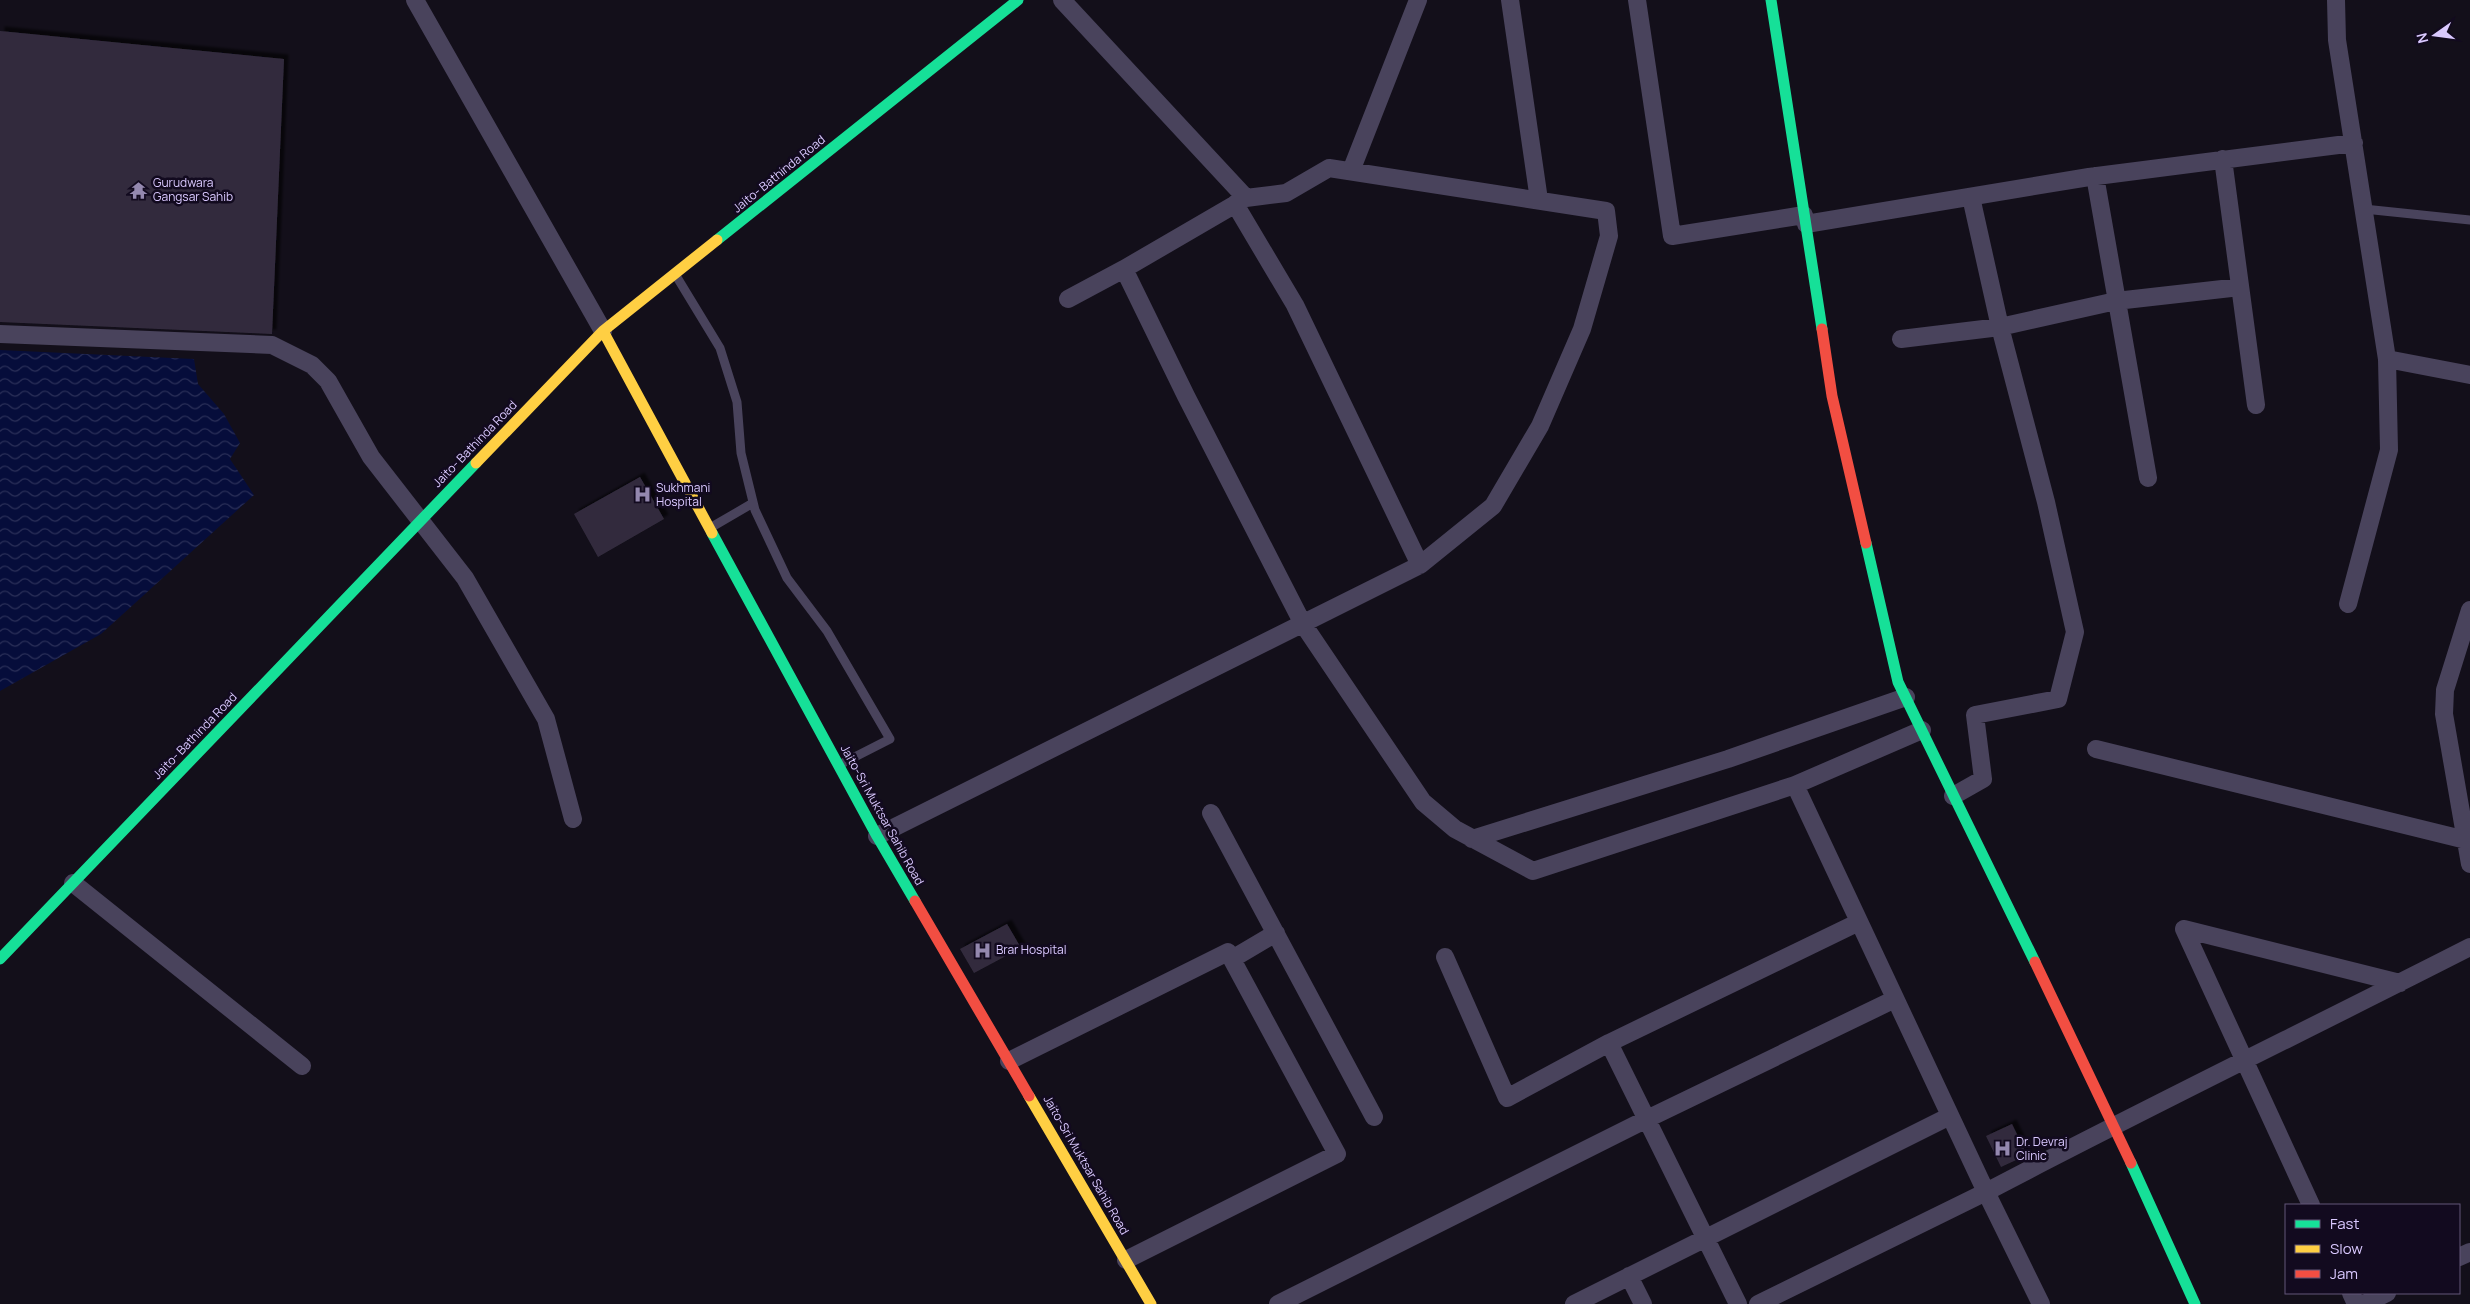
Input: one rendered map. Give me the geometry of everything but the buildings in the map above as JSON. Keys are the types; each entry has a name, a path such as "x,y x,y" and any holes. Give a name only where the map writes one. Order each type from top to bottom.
{"street":[{"path":"415,0 603,331"},
{"name":"Jaito- Bathinda Road","path":"0,959 603,331 1018,0"},
{"path":"1062,0 1240,201 1295,305 1420,565"},
{"path":"1351,171 1418,0"},
{"path":"1514,0 1510,0 1539,200"},
{"path":"1637,0 1672,236 1971,197 2095,176 2354,143"},
{"path":"1771,0 1832,396 1898,682 2114,1125 2195,1304"},
{"path":"2336,0 2337,40 2387,359 2389,450 2348,604"},
{"path":"2223,159 2256,405"},
{"path":"877,836 1420,565 1493,506 1540,426 1582,329 1609,236 1606,211 1329,168 1286,193 1240,201 1124,269 1068,299"},
{"path":"2095,176 2148,478"},
{"path":"1953,796 1983,779 1975,715 2058,699 2075,632 2046,502 2000,327 1971,197"},
{"path":"1124,269 1186,396 1303,624 1423,802 1455,830 1533,871 1795,785 1922,730"},
{"path":"1901,339 2000,327 2116,301 2240,287"},
{"name":"Jaito-Sri Muktsar Sahib Road","path":"603,331 877,836 1151,1304"},
{"path":"0,334 272,346 312,365 328,381 371,457 465,578 546,719 573,819"},
{"path":"2387,359 2470,375"},
{"path":"2470,610 2465,648 2445,690 2444,714 2468,840 2470,864"},
{"path":"1472,839 1719,762 1906,697"},
{"path":"2096,749 2468,840"},
{"path":"1795,785 1986,1192 2041,1304"},
{"path":"1211,813 1374,1117"},
{"path":"73,883 302,1066"},
{"path":"1445,958 1507,1098 1609,1043 1859,922"},
{"path":"2311,1204 2184,929 2400,983"},
{"path":"1232,959 1276,933"},
{"path":"1758,1304 1986,1192 2114,1125 2245,1062 2470,947"},
{"path":"1009,1061 1228,952 1337,1154 1126,1260"},
{"path":"1278,1304 1647,1119 1896,999"},
{"path":"1609,1043 1738,1304"},
{"path":"1574,1304 1950,1116"},
{"path":"1629,1276 1643,1304"},
{"path":"2364,1304 2385,1294"}],"lane":[{"path":"2364,209 2470,220"},
{"path":"675,274 720,348 738,402 740,453 753,503 786,578 827,631 890,739 839,765"},
{"path":"710,528 753,503"}],"water":[{"path":"0,350 194,359 198,384 224,414 240,443 230,459 254,495 101,634 0,691"}],"traffic: fast":[{"path":"717,240 1018,0"},
{"path":"1771,0 1822,329"},
{"path":"0,959 476,463"},
{"path":"712,533 877,836 915,901"},
{"path":"1866,543 1898,682 2035,962"},
{"path":"2131,1163 2195,1304"}],"traffic: slow":[{"path":"476,463 603,331 717,240"},
{"path":"603,331 712,533"},
{"path":"1029,1096 1151,1304"}],"traffic: jam":[{"path":"1822,329 1832,396 1866,543"},
{"path":"915,901 1029,1096"},
{"path":"2035,962 2131,1163"}],"place":[{"name":"Gurudwara Gangsar Sahib","path":"139,190"},
{"name":"Sukhmani Hospital","path":"642,495"},
{"name":"Brar Hospital","path":"982,950"},
{"name":"Dr. Devraj Clinic","path":"2002,1149"}]}
